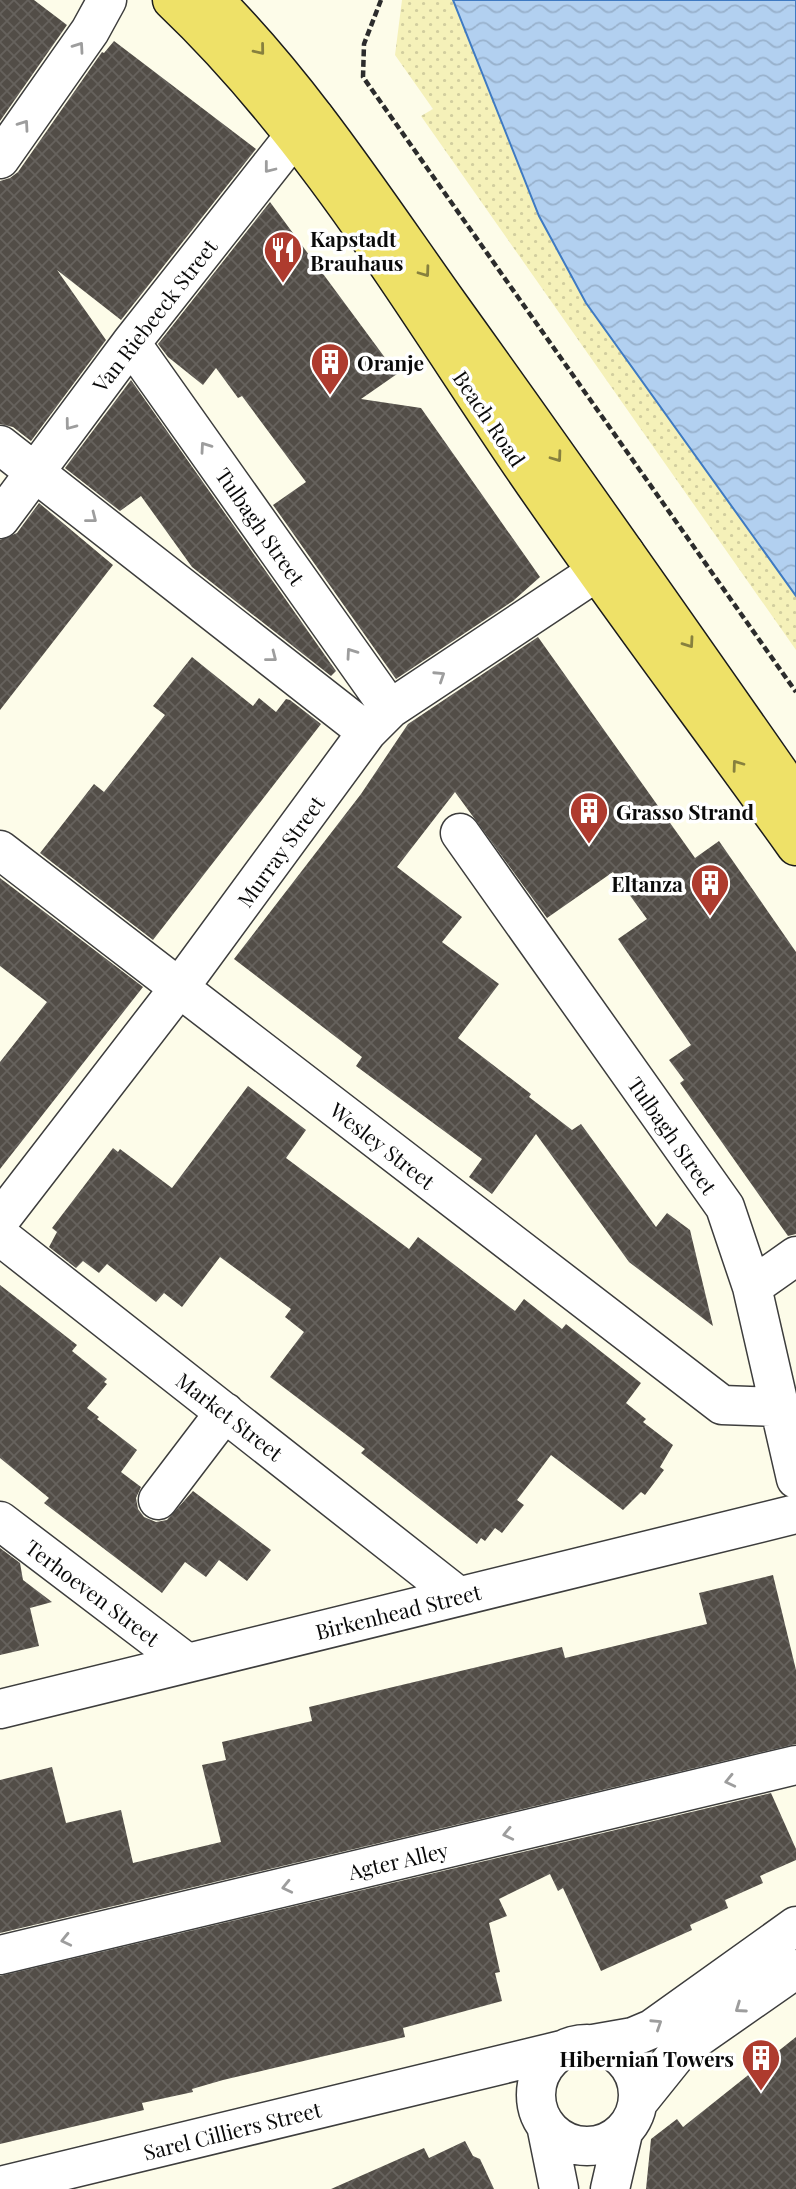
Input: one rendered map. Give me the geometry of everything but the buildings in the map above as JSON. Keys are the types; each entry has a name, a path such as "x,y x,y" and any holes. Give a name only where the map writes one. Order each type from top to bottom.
{"main road":[{"name":"Beach Road","path":"172,0 305,127"},
{"name":"Beach Road","path":"214,0 242,29 305,127 611,563 796,846"},
{"name":"Beach Road","path":"611,563 796,797"}],"street":[{"path":"0,159 90,31 107,0"},
{"name":"Van Riebeeck Street","path":"0,519 131,343 305,127"},
{"name":"Tulbagh Street","path":"131,343 379,720"},
{"path":"0,445 34,473 379,720"},
{"name":"Murray Street","path":"0,1220 179,988 379,720 611,563"},
{"name":"Tulbagh Street","path":"460,833 725,1208 752,1287 796,1479"},
{"name":"Wesley Street","path":"0,850 722,1405 779,1407"},
{"name":"Market Street","path":"0,1236 458,1596"},
{"path":"752,1287 796,1256"},
{"path":"158,1500 225,1412"},
{"name":"Birkenhead Street","path":"0,1709 796,1514"},
{"name":"Terhoeven Street","path":"0,1521 187,1663"},
{"name":"Agter Alley","path":"0,1955 796,1765"},
{"name":"Sarel Cilliers Street","path":"0,2186 577,2047 633,2037 652,2029 796,1927"},
{"path":"542,2118 558,2138 574,2145 592,2147 609,2142 631,2117 658,2073 680,2050 796,1969"},
{"path":"559,2189 536,2092 539,2076 548,2061 577,2047 609,2048 623,2057 638,2085 610,2189"},
{"name":"Sarel Cilliers Street","path":"464,2074 509,2087 542,2118"}],"path":[{"path":"381,0 364,44 363,77 796,692"}],"sand":[{"path":"402,0 453,0 539,216 586,303 796,596 796,650 421,116 433,109 395,55"}],"water":[{"path":"453,0 796,0 796,596 586,303 539,216"}],"place":[{"name":"Kapstadt Brauhaus","path":"283,284"},
{"name":"Oranje","path":"330,396"},
{"name":"Grasso Strand","path":"589,845"},
{"name":"Eltanza","path":"710,917"},
{"name":"Hibernian Towers","path":"761,2092"}]}
